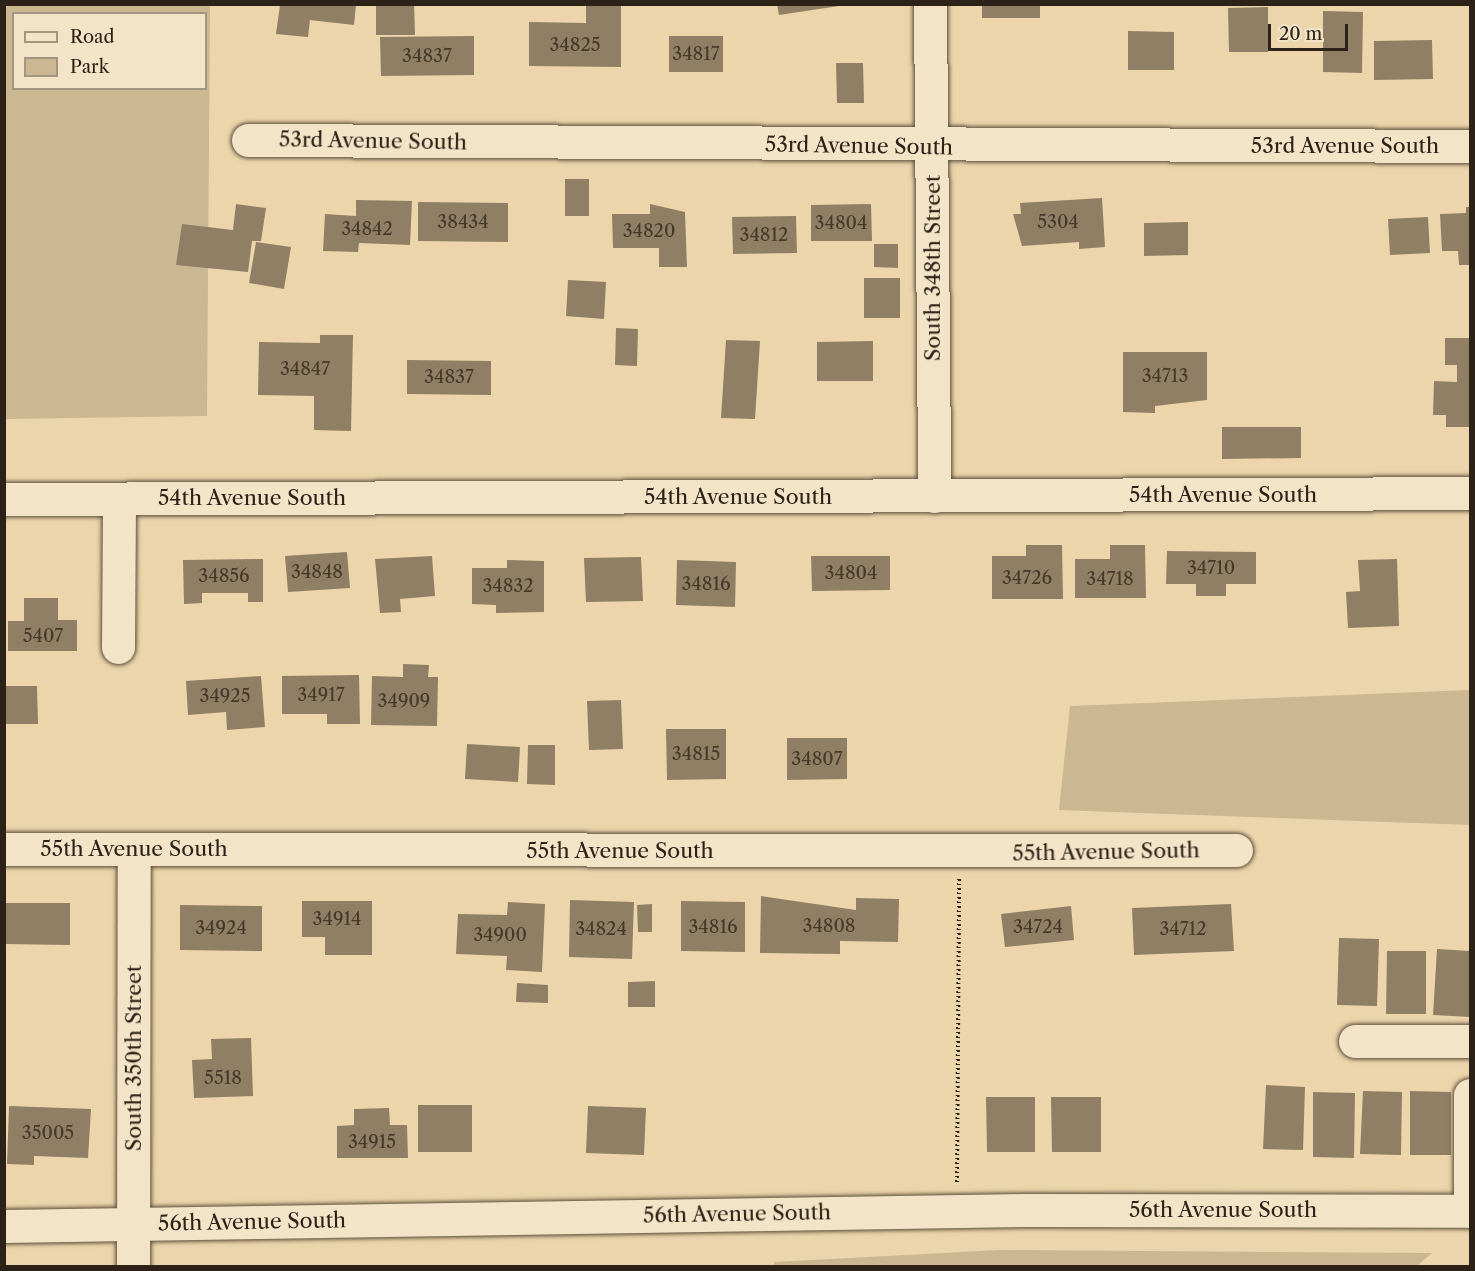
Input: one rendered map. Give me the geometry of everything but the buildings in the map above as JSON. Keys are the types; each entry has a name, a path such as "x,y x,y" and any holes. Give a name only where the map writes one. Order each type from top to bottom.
{"street":[{"name":"South 348th Street","path":"930,4 933,147 934,496"},
{"name":"53rd Avenue South","path":"248,140 933,147 1470,146"},
{"name":"54th Avenue South","path":"4,499 1470,493"},
{"path":"118,499 118,647"},
{"name":"55th Avenue South","path":"4,849 959,852 1236,850"},
{"name":"South 350th Street","path":"133,1266 134,849"},
{"path":"1355,1041 1470,1041"},
{"path":"1470,1095 1470,1211"},
{"name":"56th Avenue South","path":"4,1226 1026,1210 1470,1211"}],"path":[{"path":"957,1195 959,852"}],"green space":[{"path":"4,5 210,5 207,416 5,419"},
{"path":"1470,690 1470,825 1059,810 1070,706"},
{"path":"999,1250 1432,1253 1417,1266 774,1266 774,1262"}]}
